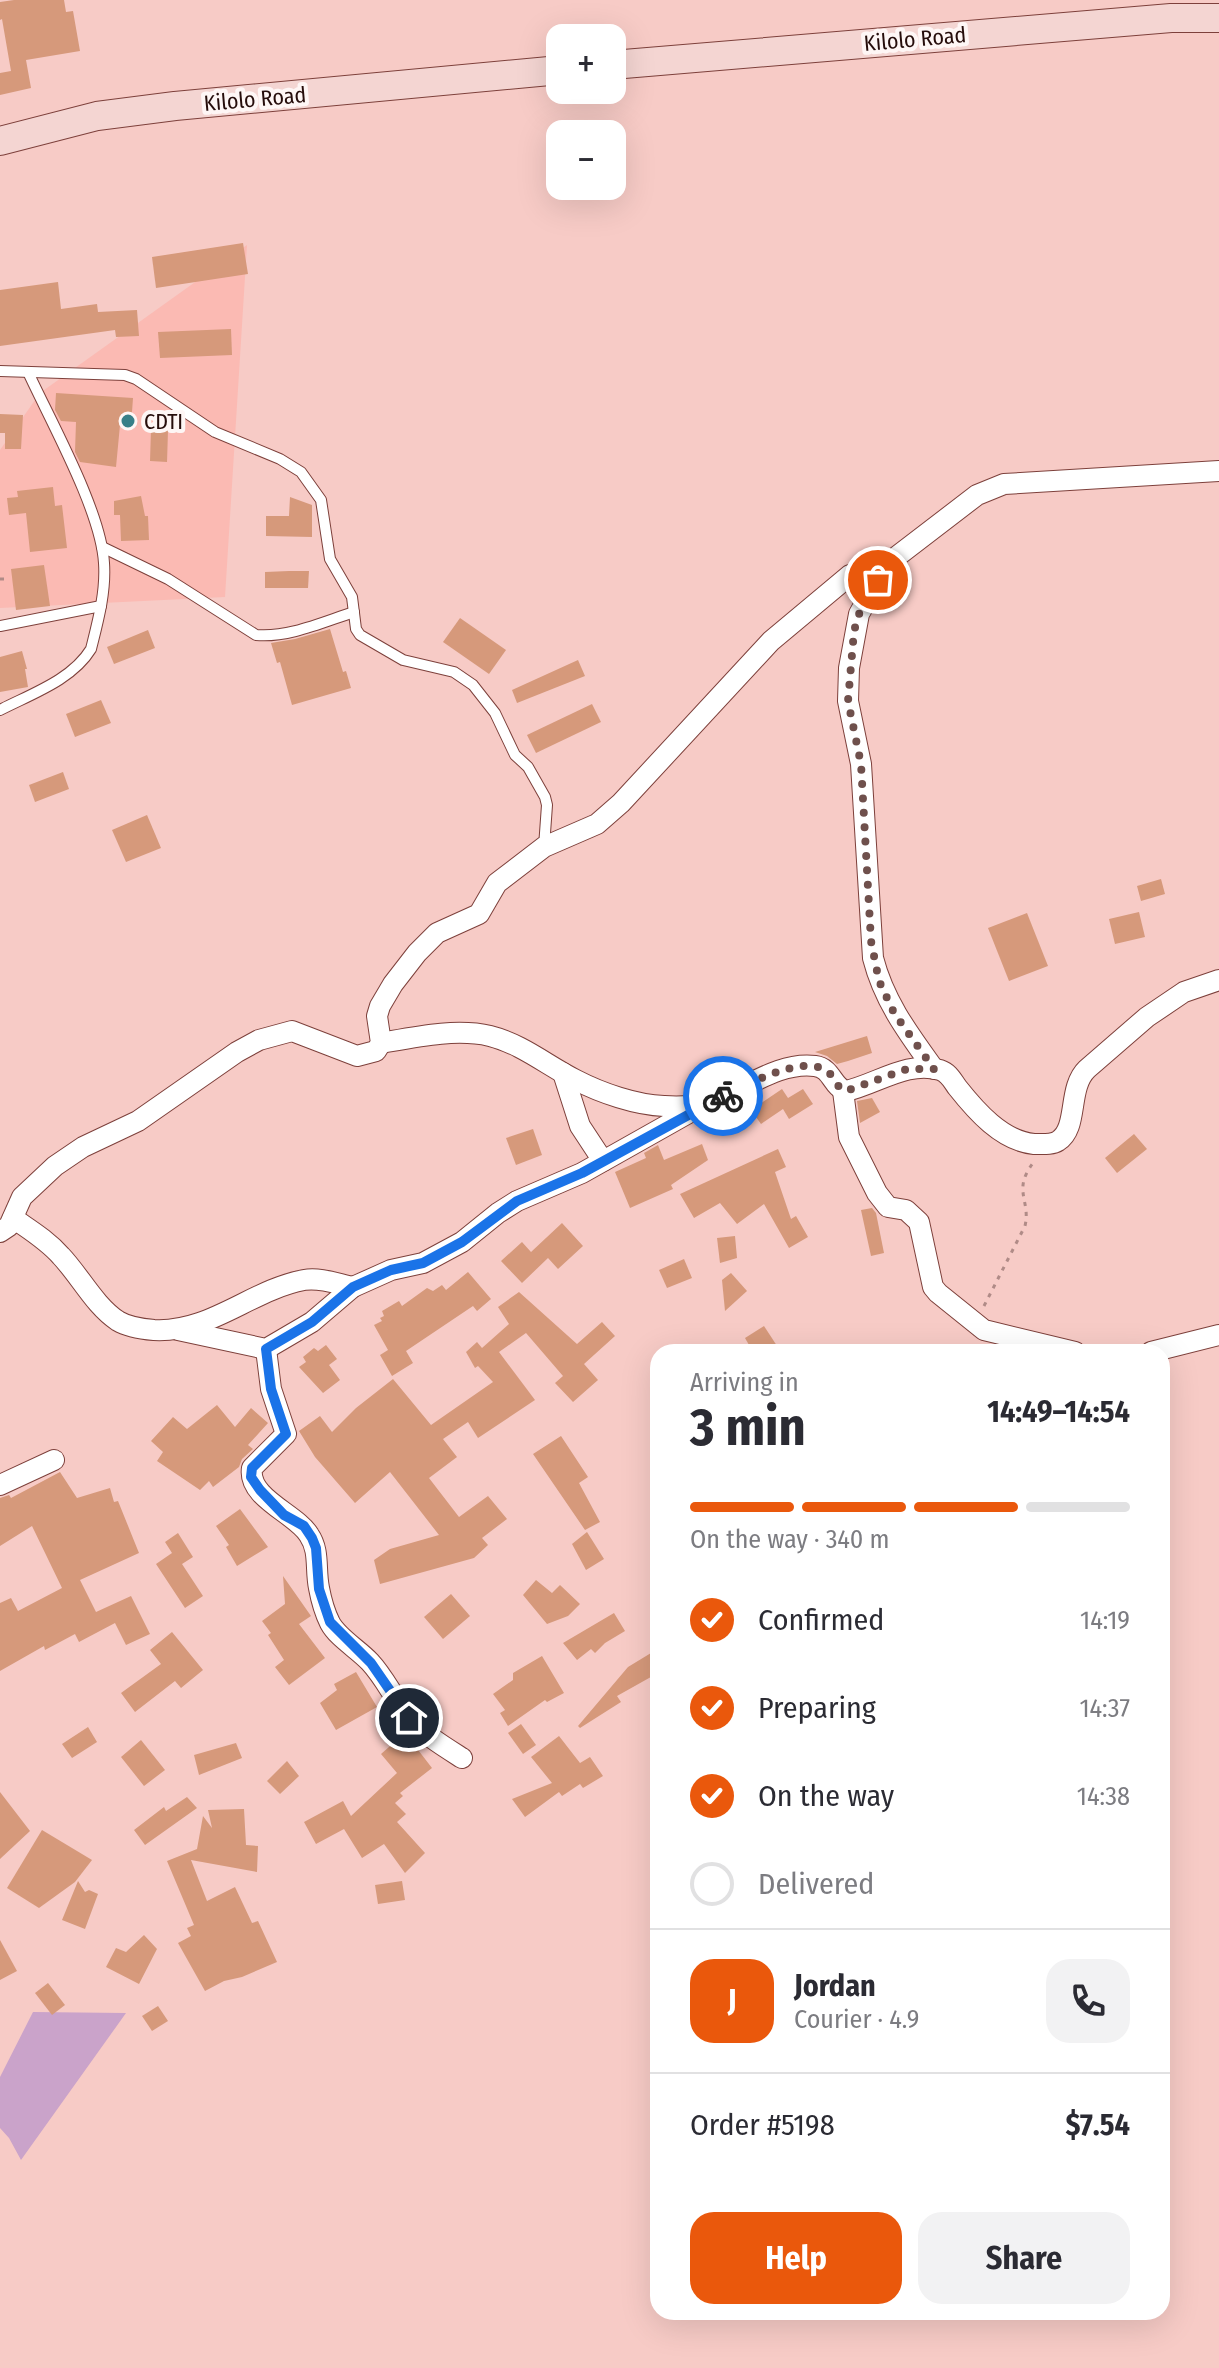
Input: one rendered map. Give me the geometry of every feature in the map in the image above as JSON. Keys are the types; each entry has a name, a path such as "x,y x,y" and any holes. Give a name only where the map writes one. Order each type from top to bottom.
{"main road":[{"name":"Kilolo Road","path":"626,64 1155,19 1219,18"},
{"name":"Kilolo Road","path":"0,141 97,116 159,108 546,71"}],"street":[{"path":"1042,1344 984,1330 933,1287 919,1222 906,1210 888,1207 877,1193 849,1137 843,1091 826,1070 814,1066 778,1072 705,1103 603,1161 517,1201 462,1242 423,1263 391,1270 353,1287 312,1322 266,1349 178,1330 140,1329 119,1322 44,1239 6,1225 22,1197 55,1166 83,1147 138,1121 259,1040 292,1031 357,1056 376,1051 381,1043 377,1016 380,1006 417,953 437,933 474,918 497,883 544,847 597,824 621,803 771,641 850,575 887,564 977,495 1004,484 1219,471"},
{"path":"887,564 859,614 849,668 848,701 861,764 873,958 879,981 894,1013 934,1069"},
{"path":"843,1091 907,1069 934,1069 949,1074 990,1123 1016,1139 1031,1144 1056,1143 1064,1136 1072,1114 1078,1077 1147,1017 1184,992 1219,980"},
{"path":"381,1043 461,1033 490,1036 516,1046 579,1082 663,1106 705,1103"},
{"path":"563,1073 580,1126 603,1161"},
{"path":"178,1330 204,1323 282,1287 307,1280 353,1287"},
{"path":"1170,1347 1219,1335"},
{"path":"266,1349 271,1389 286,1434 252,1468 251,1477 279,1510 304,1526 312,1538 316,1548 319,1589 335,1630 371,1663 409,1718 462,1758"},
{"path":"0,1485 54,1460"}],"lane":[{"path":"0,371 125,375 136,379 215,432 280,459 301,472 321,500 330,559 352,597 356,629 370,643 403,660 457,674 473,685 486,700 515,755 528,767 545,797 544,847"},
{"path":"0,710 46,687 86,657 91,649 104,585 102,547 86,498 28,372"},
{"path":"102,547 168,579 256,635 300,629 354,612"},
{"path":"0,626 101,606"}],"path":[{"path":"976,1325 991,1287 1025,1226 1024,1178 1048,1144"}],"shaded area":[{"name":"CDTI","path":"247,245 225,597 0,608 0,450 40,393"},
{"path":"33,2012 126,2013 21,2160 0,2128 0,2077"}],"building":[{"path":"64,0 66,12 73,11 80,51 26,60 31,88 0,95 0,73 11,71 0,20 0,2"},
{"path":"243,243 248,274 156,288 152,257"},
{"path":"58,282 61,309 97,304 98,312 137,310 139,336 116,337 115,330 0,346 0,290"},
{"path":"231,329 232,355 160,358 158,332"},
{"path":"56,393 133,398 131,426 120,425 116,467 80,462 75,452 76,422 61,421 55,410"},
{"path":"0,414 23,415 21,449 5,449 5,433 0,433"},
{"path":"151,430 168,430 167,462 150,461"},
{"path":"53,487 55,506 62,505 67,548 30,552 26,513 9,515 7,498 18,497 17,491"},
{"path":"141,496 145,516 148,516 149,540 121,541 120,515 114,515 114,501"},
{"path":"290,497 312,505 312,537 266,536 266,516 289,516"},
{"path":"44,565 50,606 16,610 11,569"},
{"path":"309,571 308,588 265,588 265,572"},
{"path":"460,618 506,650 489,674 443,642"},
{"path":"330,629 351,688 292,705 280,662 277,663 271,643"},
{"path":"148,630 155,648 114,664 107,647"},
{"path":"22,651 28,687 0,692 0,657"},
{"path":"578,660 585,676 517,703 512,690"},
{"path":"101,700 111,723 75,737 66,714"},
{"path":"592,704 601,722 536,753 527,735"},
{"path":"63,772 69,789 35,802 29,785"},
{"path":"147,815 161,848 126,862 112,830"},
{"path":"1161,879 1165,894 1141,901 1137,886"},
{"path":"1139,912 1145,937 1115,944 1109,919"},
{"path":"1027,913 1048,966 1009,981 988,928"},
{"path":"867,1036 872,1053 848,1061 837,1064 815,1052"},
{"path":"782,1089 788,1098 803,1089 813,1104 789,1119 783,1109 761,1124 751,1110"},
{"path":"872,1098 880,1112 860,1123 857,1101"},
{"path":"533,1129 542,1155 516,1165 506,1138"},
{"path":"1134,1134 1147,1149 1117,1173 1105,1158"},
{"path":"702,1144 708,1160 671,1185 673,1189 630,1208 615,1172 646,1158 644,1153 658,1145 664,1160"},
{"path":"778,1149 786,1167 775,1172 791,1219 796,1216 808,1237 789,1248 764,1204 737,1224 720,1203 694,1218 680,1194"},
{"path":"872,1208 876,1213 884,1253 871,1256 861,1210"},
{"path":"562,1223 583,1246 558,1269 548,1258 522,1283 501,1261 522,1242 531,1252"},
{"path":"735,1236 737,1258 720,1263 717,1238"},
{"path":"684,1259 692,1278 667,1288 659,1270"},
{"path":"468,1272 491,1299 477,1311 473,1306 406,1351 413,1363 392,1376 380,1355 388,1350 374,1325 382,1321 382,1311 399,1301 402,1306 427,1288 433,1291 442,1285 446,1290"},
{"path":"731,1273 747,1291 725,1311 722,1280"},
{"path":"519,1292 577,1344 602,1322 615,1336 584,1364 598,1380 573,1402 555,1383 563,1376 526,1333 499,1352 535,1400 478,1438 468,1422 443,1439 457,1457 429,1478 459,1517 488,1496 507,1519 482,1538 488,1545 474,1558 380,1584 374,1560 390,1549 439,1535 390,1472 355,1503 315,1457 299,1431 320,1416 332,1432 393,1379 431,1425 493,1382 478,1366 475,1368 466,1352 477,1342 482,1348 509,1324 498,1307"},
{"path":"764,1326 776,1344 748,1344 745,1338"},
{"path":"326,1345 337,1359 329,1365 340,1380 323,1393 299,1367 306,1362 303,1357 314,1348 318,1351"},
{"path":"217,1405 235,1427 251,1408 268,1423 248,1445 253,1449 242,1459 239,1467 213,1487 209,1481 200,1490 157,1461 163,1452 151,1441 173,1417 187,1429"},
{"path":"561,1436 588,1477 579,1483 600,1522 585,1530 533,1454"},
{"path":"60,1472 77,1498 110,1488 114,1502 118,1501 139,1553 80,1580 96,1612 131,1596 150,1634 126,1645 115,1623 79,1642 75,1634 45,1650 44,1646 0,1671 0,1603 11,1598 18,1611 62,1588 32,1526 0,1546 0,1498 9,1495 11,1498"},
{"path":"240,1509 268,1547 237,1566 226,1547 229,1545 216,1526"},
{"path":"587,1532 604,1559 586,1570 572,1544"},
{"path":"178,1533 193,1557 182,1564 203,1596 185,1608 156,1564 172,1553 165,1542"},
{"path":"283,1576 311,1616 299,1624 325,1658 289,1685 275,1667 284,1660 262,1621 285,1604"},
{"path":"536,1580 552,1593 560,1585 580,1604 568,1616 547,1624 523,1595"},
{"path":"451,1594 470,1616 443,1639 424,1617"},
{"path":"614,1613 625,1631 595,1653 591,1649 577,1660 563,1643"},
{"path":"172,1632 203,1670 181,1688 175,1681 135,1712 121,1693 161,1664 150,1650"},
{"path":"650,1654 650,1677 617,1696 621,1702 580,1728 578,1726 628,1667"},
{"path":"542,1656 564,1693 547,1702 545,1700 508,1726 500,1713 505,1710 493,1694 513,1680 513,1673"},
{"path":"356,1672 377,1707 336,1730 320,1703 337,1690 334,1684"},
{"path":"521,1724 536,1745 523,1754 508,1733"},
{"path":"88,1727 97,1742 72,1758 62,1744"},
{"path":"405,1733 432,1768 400,1793 403,1796 395,1803 406,1814 397,1822 425,1853 405,1873 384,1844 362,1858 344,1829 316,1844 304,1822 343,1801 351,1816 397,1773 381,1754"},
{"path":"559,1736 580,1763 590,1757 603,1776 583,1788 580,1784 562,1796 559,1792 525,1817 512,1799 552,1783 531,1757"},
{"path":"141,1740 165,1770 144,1786 121,1757"},
{"path":"236,1743 242,1758 199,1775 194,1755"},
{"path":"287,1761 299,1776 280,1794 267,1781"},
{"path":"0,1792 30,1831 0,1859"},
{"path":"187,1797 197,1808 145,1845 134,1830 164,1807 166,1811"},
{"path":"244,1809 246,1845 258,1846 257,1872 191,1860 207,1901 235,1887 252,1923 258,1921 277,1962 205,1991 178,1943 191,1936 187,1928 194,1925 167,1861 197,1849 203,1816 212,1828 208,1810"},
{"path":"42,1830 92,1860 75,1882 39,1908 7,1888"},
{"path":"78,1881 85,1892 89,1890 98,1894 85,1929 62,1920"},
{"path":"402,1881 405,1900 378,1904 375,1885"},
{"path":"144,1935 157,1949 139,1984 106,1967 116,1948 126,1952"},
{"path":"0,1940 17,1971 0,1980"},
{"path":"48,1983 65,2005 52,2015 35,1993"},
{"path":"158,2006 168,2021 152,2031 142,2016"}],"way so far":[{"path":"723,1096 778,1072 795,1068 814,1066 826,1070 839,1089 846,1091 907,1069 934,1069 894,1013 879,981 869,924 861,764 848,701 854,631 859,614 878,580"}],"place":[{"name":"CDTI","path":"128,421"}],"route":[{"path":"409,1718 371,1663 330,1622 319,1589 316,1548 312,1538 304,1526 279,1510 251,1477 252,1468 286,1434 271,1389 266,1349 312,1322 353,1287 391,1270 423,1263 462,1242 517,1201 582,1173 705,1103 723,1096"}]}
